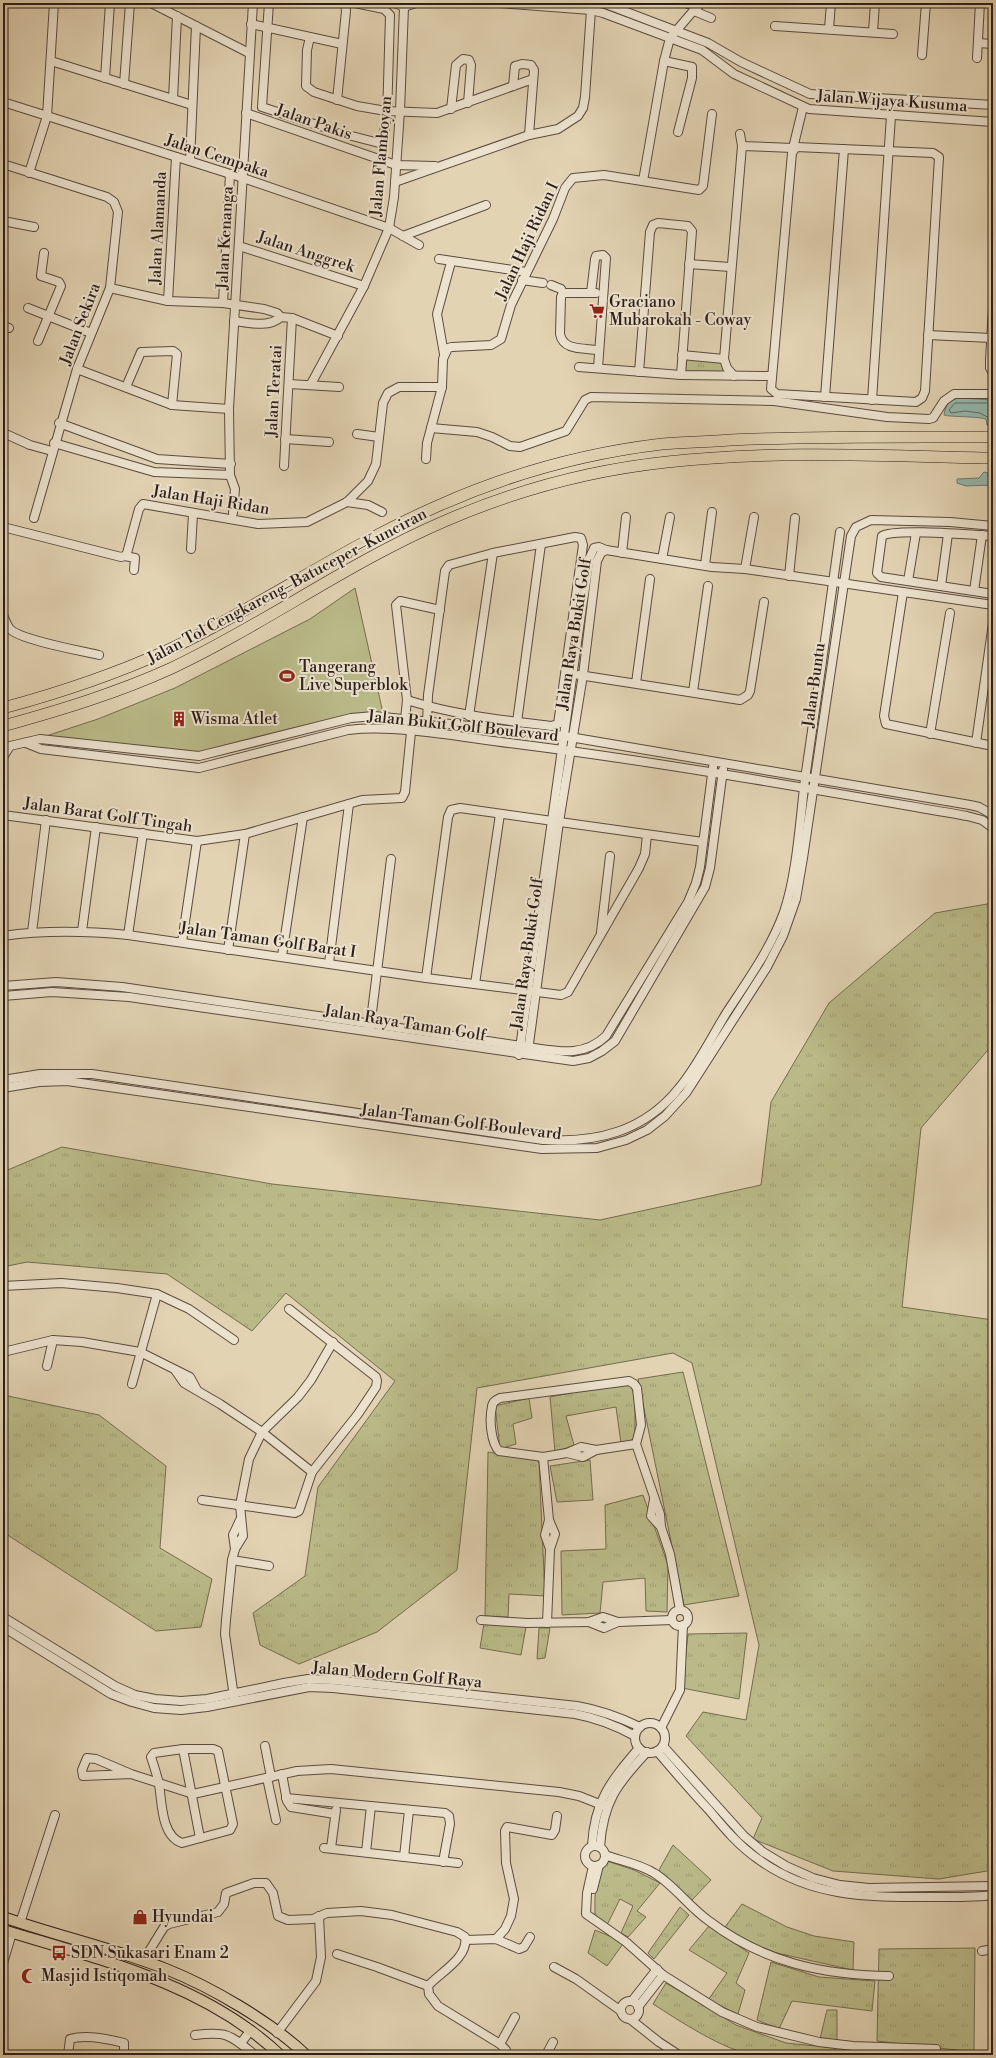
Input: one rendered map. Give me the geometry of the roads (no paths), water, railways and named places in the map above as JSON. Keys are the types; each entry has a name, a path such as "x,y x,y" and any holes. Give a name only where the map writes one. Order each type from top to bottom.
{"highway":[{"name":"Jalan Tol Cengkareng–Batuceper–Kunciran","path":"3,708 60,693 116,673 169,649 372,538 440,505 522,474 592,456 663,444 845,437 993,437"},
{"name":"Jalan Tol Cengkareng–Batuceper–Kunciran","path":"3,726 65,709 121,690 173,667 253,625 374,555 445,521 520,494 594,474 666,462 761,455 993,458"}],"main road":[{"path":"3,1917 166,1969 215,1992 277,2033 306,2055"},
{"path":"8,1931 153,1978 185,1992 250,2031 280,2055"}],"street":[{"path":"29,173 47,116 54,3"},
{"path":"105,78 110,3"},
{"path":"124,84 130,3"},
{"path":"151,3 250,53"},
{"name":"Jalan Kenanga","path":"233,513 235,489 230,475 229,409 252,3"},
{"path":"269,3 262,107 374,143 381,143 385,129 390,15 384,9 355,3"},
{"path":"395,3 404,7 412,6 416,3"},
{"name":"Jalan Wijaya Kusuma","path":"500,3 591,10 708,53 734,74 803,107 818,111 993,122"},
{"name":"Jalan Wijaya Kusuma","path":"603,3 708,43 741,62 810,94 868,99 993,105"},
{"path":"685,3 697,7 711,18"},
{"path":"829,29 831,3"},
{"path":"873,32 875,3"},
{"path":"922,55 926,3"},
{"path":"977,58 980,3"},
{"path":"337,100 346,6"},
{"name":"Jalan Flamboyan","path":"311,384 364,286 389,228 395,182 400,111 404,7"},
{"path":"697,7 670,38 664,61 643,181 696,190 701,189 703,186 712,114"},
{"path":"395,182 529,135 558,129 574,119 583,108 591,10"},
{"path":"173,99 177,16"},
{"path":"190,161 196,26"},
{"path":"251,26 342,44"},
{"path":"775,26 893,34"},
{"path":"310,37 307,50 306,86 314,92 337,100 386,111 437,113 533,79"},
{"path":"978,43 993,44"},
{"path":"451,109 456,65 463,59 469,60 471,65 468,103"},
{"path":"51,61 192,105"},
{"path":"664,61 692,68 692,78 678,132"},
{"path":"513,86 514,69 517,65 531,65 534,70 529,135"},
{"path":"853,113 859,105 854,98"},
{"path":"867,114 863,105 868,99"},
{"name":"Jalan Cempaka","path":"3,102 243,178 389,228 420,245"},
{"path":"742,146 793,148 803,107"},
{"name":"Jalan Pakis","path":"246,113 396,165 440,166"},
{"path":"872,400 891,116"},
{"path":"734,376 727,368 724,359 730,268 742,146 740,134"},
{"path":"345,147 348,135"},
{"path":"794,148 888,151 933,153 939,157 925,391 922,398 916,402 777,394 771,389 792,153 794,148"},
{"path":"825,397 844,149"},
{"name":"Jalan Alamanda","path":"168,301 176,157"},
{"name":"Jalan Sekira","path":"3,164 107,197 114,202 118,212 110,288 77,369 54,443 34,518"},
{"path":"223,303 230,174"},
{"name":"Jalan Haji Ridan I","path":"444,354 448,348 452,346 491,345 501,339 511,305 522,280 553,219 565,188 573,178 604,175 643,181"},
{"path":"403,236 486,205"},
{"path":"3,221 34,227"},
{"path":"639,372 650,232 653,225 658,223 690,228 692,231 681,375"},
{"name":"Jalan Anggrek","path":"239,246 364,286"},
{"path":"38,341 61,284 41,276 44,253"},
{"path":"591,293 595,259 596,256 603,255 606,258 602,293 598,368"},
{"path":"440,262 451,262 526,272"},
{"path":"426,458 431,428 442,387 444,354 437,314 451,262"},
{"path":"689,264 730,268"},
{"path":"522,280 547,284 561,289 563,293"},
{"path":"110,288 168,301 223,303 277,313 281,317 292,318 338,336"},
{"path":"563,293 602,293"},
{"path":"563,293 561,297 561,339 568,346 598,350"},
{"path":"993,307 990,368 993,373"},
{"path":"28,308 91,333"},
{"path":"234,321 269,323 277,321 281,317"},
{"name":"Jalan Teratai","path":"284,466 292,318"},
{"path":"928,336 991,338"},
{"path":"126,387 141,352 173,351 176,354 172,405"},
{"path":"682,355 724,359"},
{"path":"579,367 681,375 772,376"},
{"path":"77,369 172,405 229,409"},
{"path":"288,384 311,384 339,387"},
{"name":"Jalan Haji Ridan","path":"125,556 140,505 146,504 193,514 258,524 307,522 348,502 368,481 376,464 383,403 388,393 392,389 408,386 442,387"},
{"path":"431,428 477,432 492,436 516,448 566,431 585,400 591,397 774,401 887,417 929,419 933,418 944,401 954,394 993,394"},
{"path":"60,424 157,460 231,464"},
{"path":"357,434 379,437"},
{"path":"8,435 30,445 52,451"},
{"path":"286,440 329,442"},
{"path":"54,443 154,472 230,475"},
{"path":"154,472 157,460"},
{"path":"348,502 368,505 382,512"},
{"path":"705,565 712,512"},
{"path":"191,549 193,514"},
{"path":"622,552 626,517"},
{"path":"662,559 670,517"},
{"path":"745,569 754,517"},
{"path":"789,576 795,518"},
{"name":"Jalan Buntu","path":"813,790 843,584 851,536 856,527 871,520 950,522 993,526"},
{"path":"3,527 116,557 125,556 135,558 134,570"},
{"name":"Jalan Buntu","path":"804,788 840,532"},
{"path":"908,581 916,533"},
{"path":"993,536 916,533 886,534 882,536 878,576 993,594"},
{"path":"941,586 948,534"},
{"path":"974,591 982,535"},
{"path":"407,700 427,707 469,716 554,726 558,724 561,713 582,540 581,538 574,537 493,553 449,565 445,571 427,707 426,733"},
{"path":"516,722 541,544"},
{"name":"Jalan Raya Bukit Golf","path":"523,1051 566,750 564,736 590,557 596,547 606,550"},
{"path":"606,550 993,605"},
{"name":"Jalan Raya Bukit Golf","path":"566,750 572,738 597,561 601,553 606,550"},
{"path":"469,716 493,553"},
{"path":"636,683 650,579"},
{"path":"693,692 708,586"},
{"path":"903,592 884,721 888,725 993,746"},
{"path":"405,720 407,700 397,604 400,601 440,610"},
{"path":"573,674 740,700 748,695 764,602"},
{"path":"930,734 950,613"},
{"path":"3,615 9,629 13,632 33,639 99,655"},
{"path":"976,743 993,623"},
{"name":"Jalan Bukit Golf Boulevard","path":"26,744 40,739 199,756 358,716 564,736 970,805 979,807 993,815"},
{"name":"Jalan Bukit Golf Boulevard","path":"26,744 41,749 199,768 348,730 370,728 426,733 566,750 712,773 722,777 804,788 967,816 982,820 993,828"},
{"name":"Jalan Barat Golf Tingah","path":"3,815 197,841 245,834 362,800 396,799 403,796 410,732"},
{"path":"3,757 10,746 26,744"},
{"name":"Jalan Raya Taman Golf","path":"523,1051 570,1052 598,1044 606,1036 688,902 700,867 713,762"},
{"name":"Jalan Raya Taman Golf","path":"3,986 56,982 102,985 523,1051 573,1061 589,1058 602,1051 615,1041 705,887 710,868 723,763"},
{"name":"Jalan Taman Golf Boulevard","path":"3,1088 39,1082 67,1081 521,1142 571,1141 596,1138 622,1131 642,1121 679,1088 759,963 775,933 788,898 804,788"},
{"name":"Jalan Taman Golf Boulevard","path":"3,1080 40,1074 92,1074 521,1142 542,1149 570,1150 597,1148 626,1140 647,1130 665,1116 686,1093 767,967 783,936 796,899 813,790"},
{"path":"329,963 349,804"},
{"path":"426,978 448,817 451,810 460,808 647,835 703,840 714,839"},
{"path":"475,984 500,814"},
{"path":"282,956 303,817"},
{"path":"706,819 716,820"},
{"path":"32,932 46,820"},
{"path":"82,930 96,827"},
{"path":"128,935 142,833"},
{"path":"228,950 245,834"},
{"path":"600,936 640,868 645,854 647,835"},
{"path":"182,942 197,841"},
{"path":"600,936 610,856"},
{"path":"370,1027 391,859"},
{"name":"Jalan Taman Golf Barat I","path":"3,936 32,932 82,930 182,942 228,950 282,956 426,978 560,995 568,992 600,936"},
{"name":"Jalan Raya Taman Golf","path":"3,996 52,992 102,994 370,1027"},
{"path":"3,1286 60,1283 117,1288 158,1294 189,1309 234,1340"},
{"path":"132,1384 158,1294"},
{"path":"202,1500 295,1513 301,1507 312,1472 358,1414 376,1387 376,1377 289,1309"},
{"path":"47,1366 53,1340"},
{"path":"3,1352 53,1340 82,1342 140,1352 175,1370 184,1383 262,1432 312,1472"},
{"path":"235,1702 225,1634 232,1560 235,1549 233,1535 240,1520 240,1505 250,1459 262,1432 298,1397 311,1380 333,1342"},
{"path":"481,1620 547,1623 588,1622 604,1628 618,1622 672,1620 678,1626 687,1622 687,1616 680,1610 674,1571 661,1527 651,1516 655,1499 636,1444 640,1425 637,1388 634,1384 629,1381 500,1398 494,1402 492,1407 492,1441 499,1451 542,1457 567,1453 583,1457 596,1450 636,1444"},
{"path":"542,1457 549,1520 545,1536 550,1549 547,1623"},
{"path":"232,1560 269,1566"},
{"path":"672,1620 672,1615 680,1610"},
{"name":"Jalan Modern Golf Raya","path":"3,1617 115,1686 135,1695 181,1701 207,1699 308,1679 334,1680 577,1706 612,1714 640,1727"},
{"path":"661,1728 680,1690 683,1625"},
{"name":"Jalan Modern Golf Raya","path":"3,1627 111,1694 154,1708 181,1710 235,1702 309,1687 333,1688 575,1714 602,1720 636,1736"},
{"path":"647,1752 639,1748 636,1736 640,1727 650,1723 661,1728 664,1733 660,1748"},
{"path":"265,1746 276,1820"},
{"path":"639,1748 611,1784 593,1826 596,1846 605,1855 653,1872 709,1921 736,1940 761,1952 783,1961 821,1971 853,1976 889,1976"},
{"path":"603,1805 631,1769 647,1752 660,1748"},
{"path":"660,1748 744,1836 763,1852 786,1866 813,1878 840,1885 869,1888 993,1886"},
{"path":"660,1748 738,1843 758,1860 790,1877 811,1886 839,1893 869,1897 972,1897 993,1895"},
{"path":"183,1749 193,1794 200,1838"},
{"path":"183,1749 216,1749 226,1787 232,1827 230,1830 182,1842 174,1839 168,1831 151,1754 183,1749"},
{"path":"131,1774 83,1776 82,1770 87,1758 96,1759 131,1774 193,1794 282,1774 314,1769 331,1769 559,1792 603,1805"},
{"path":"282,1774 288,1805 295,1809 335,1814"},
{"path":"286,1798 445,1813 449,1816 450,1824 443,1862"},
{"path":"336,1803 327,1848 458,1864"},
{"path":"366,1852 371,1806"},
{"path":"404,1857 409,1810"},
{"path":"20,1923 55,1815"},
{"path":"496,1939 506,1929 511,1916 514,1898 506,1863 505,1831 507,1828 552,1835 555,1830 557,1816"},
{"path":"596,1846 586,1850 585,1858 586,1862 596,1866"},
{"path":"605,1855 605,1859 596,1866 592,1892 592,1919 626,1942 660,1972 722,2012 757,2027 788,2036 853,2046 936,2049"},
{"path":"143,1961 164,1927 169,1924 218,1912 224,1904 226,1893 238,1887 254,1883 266,1883 273,1893 278,1916 288,1920 314,1918 327,1912 361,1911 392,1915 457,1932 462,1934 466,1940"},
{"path":"277,2033 316,1982 321,1957 319,1916"},
{"path":"3,1963 8,1931"},
{"path":"466,1940 496,1939 519,1949 524,1947 530,1937"},
{"path":"428,1986 458,1959 466,1940"},
{"path":"982,1951 993,1949"},
{"path":"337,1954 428,1986"},
{"path":"554,1967 576,1979 621,2010 624,2017 630,2019 659,2042 679,2055"},
{"path":"630,2019 637,2015 635,2004 660,1972"},
{"path":"428,1986 429,1994 438,2006 500,2044 506,2050 506,2055"},
{"path":"621,2010 624,2003 635,2004"},
{"path":"500,2044 514,2017"},
{"path":"241,2043 250,2031"},
{"path":"195,2036 223,2033 241,2043 255,2055"},
{"path":"68,2055 70,2039 75,2037 107,2039 124,2043 124,2055"},
{"path":"546,2055 553,2042"}],"water":[{"path":"960,398 993,400 993,420 991,425 987,425 986,419 944,415 949,403"},
{"path":"984,472 988,473 988,477 993,479 993,485 966,486 957,483 957,479 979,478"}],"place":[{"name":"Graciano Mubarokah - Coway","path":"597,311"},
{"name":"Tangerang Live Superblok","path":"287,676"},
{"name":"Wisma Atlet","path":"179,719"},
{"name":"Hyundai","path":"140,1917"},
{"name":"SDN Sukasari Enam 2","path":"59,1953"},
{"name":"Masjid Istiqomah","path":"29,1976"}]}
